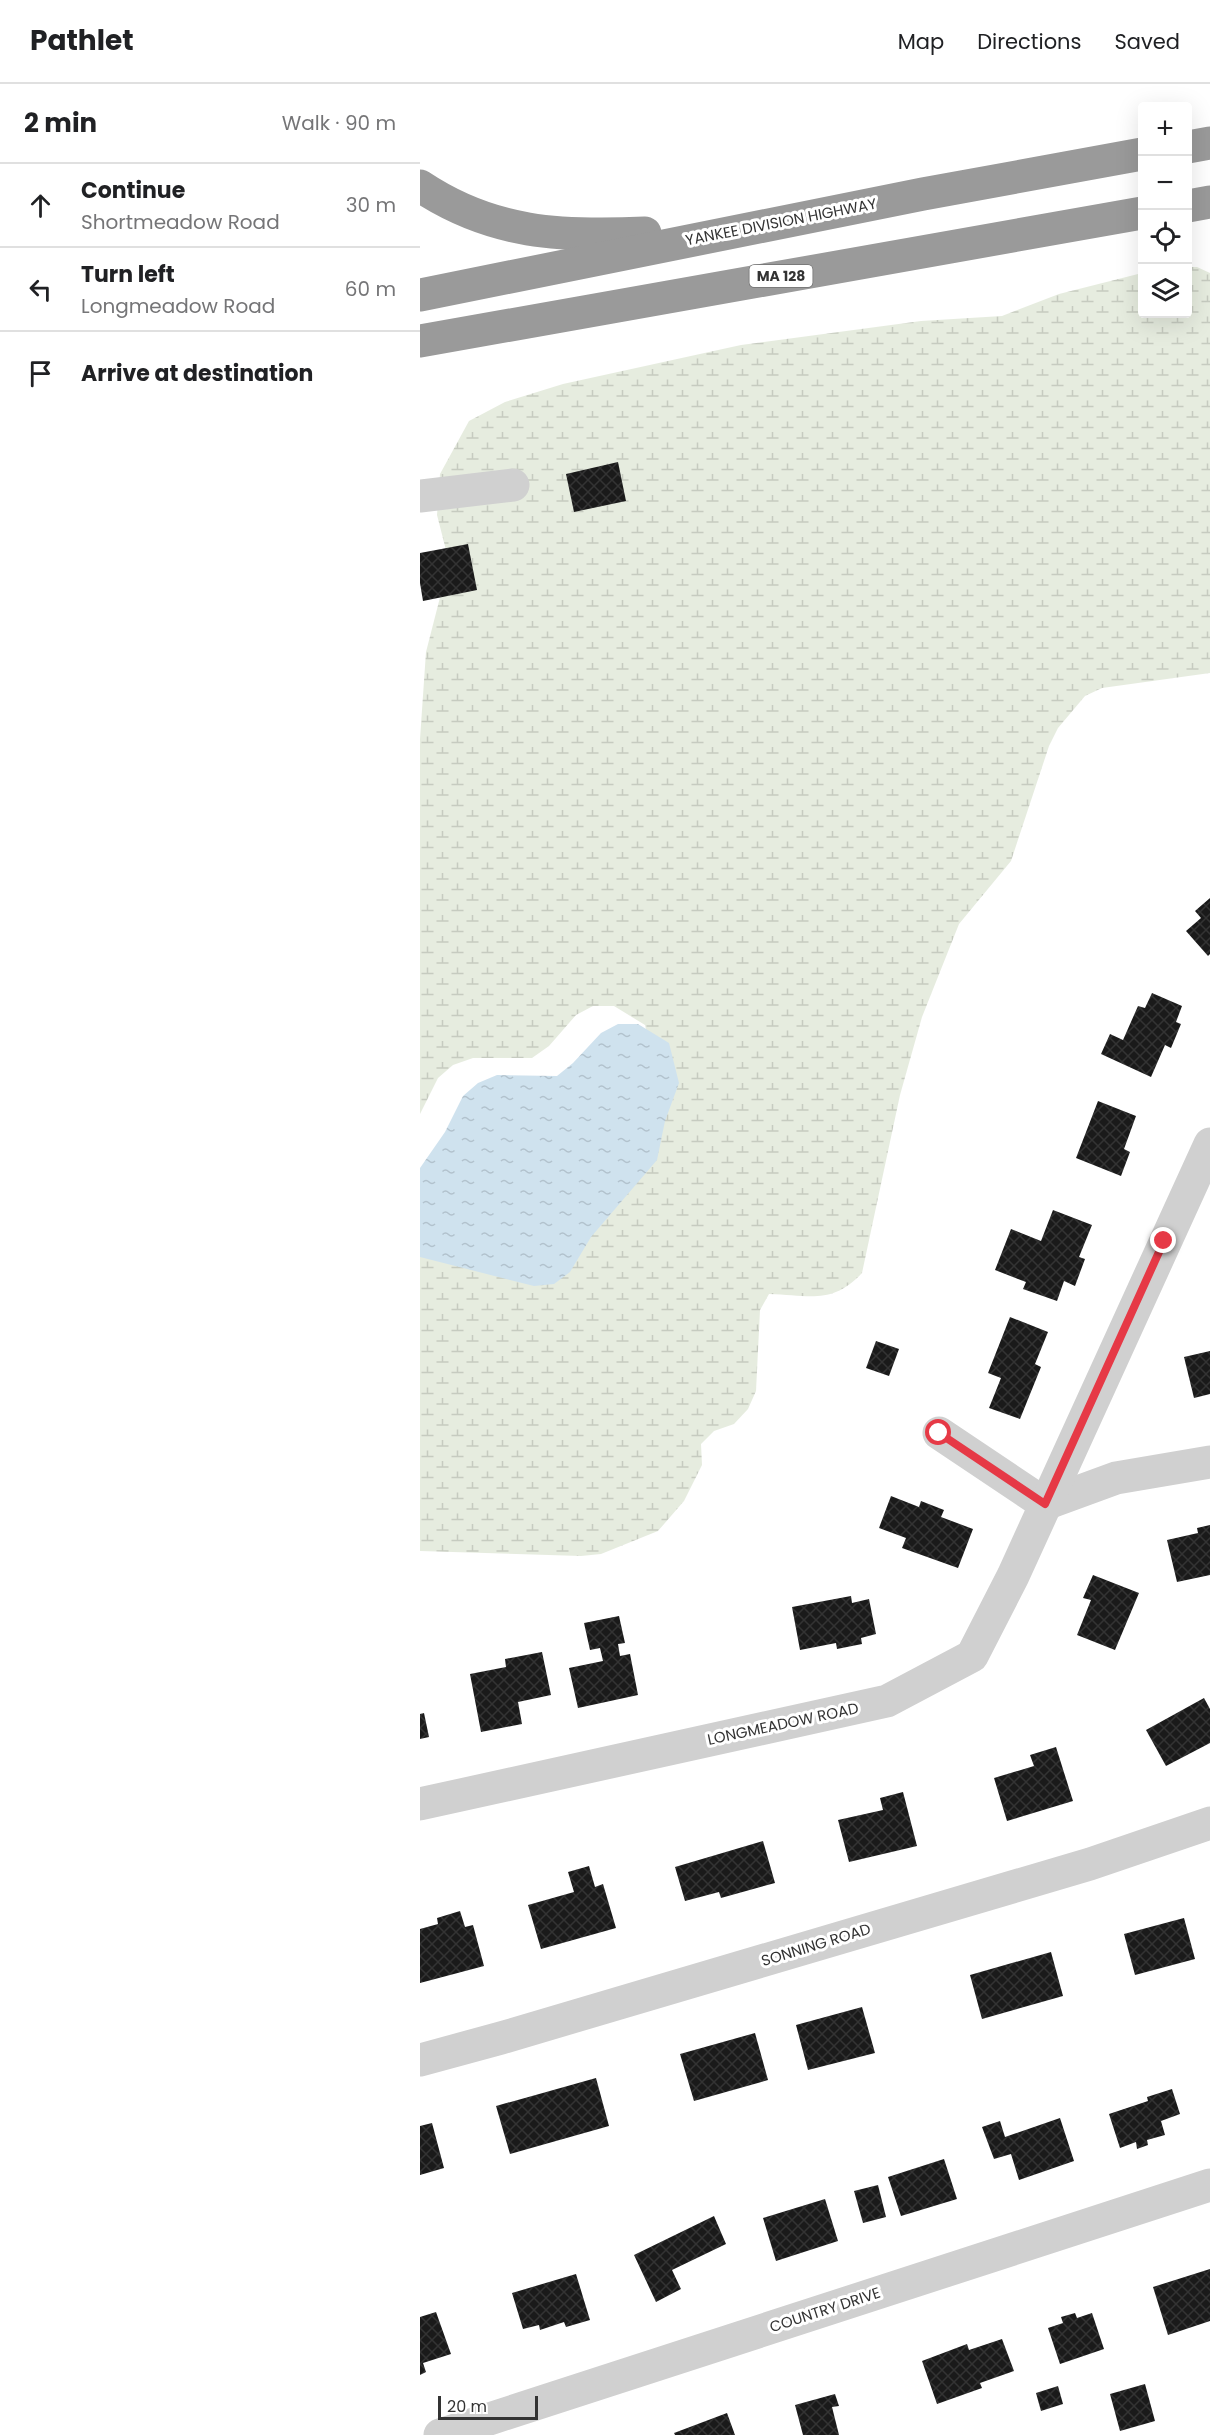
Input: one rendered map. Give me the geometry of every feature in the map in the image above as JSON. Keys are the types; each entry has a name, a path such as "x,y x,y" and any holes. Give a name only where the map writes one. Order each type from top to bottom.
{"highway":[{"path":"1192,146 1210,143"},
{"name":"YANKEE DIVISION HIGHWAY","path":"420,295 802,218 1138,155"},
{"path":"420,186 449,206 493,223 537,232 588,235 645,234 802,218"},
{"path":"1192,205 1210,202"},
{"name":"MA 128","path":"428,341 1138,214"}],"street":[{"path":"420,496 513,485"},
{"name":"LONGMEADOW ROAD","path":"420,1804 887,1701 972,1656 1013,1576 1210,1143"},
{"path":"939,1433 1045,1504 1116,1478 1210,1462"},
{"name":"SONNING ROAD","path":"420,2060 1090,1864 1210,1823"},
{"name":"COUNTRY DRIVE","path":"440,2435 1210,2185"}],"green space":[{"path":"1192,267 1210,273 1210,673 1102,688 1085,696 1058,728 1049,746 1011,861 959,924 922,1017 900,1095 862,1273 841,1290 830,1294 809,1296 769,1294 760,1310 756,1391 748,1409 734,1424 714,1431 701,1444 702,1465 684,1501 658,1531 601,1554 581,1556 420,1551 420,1245 654,1065 645,1025 614,1006 593,1006 576,1015 549,1046 532,1058 473,1058 453,1065 438,1078 420,1114 420,739 426,652 446,574 447,554 437,515 440,474 469,421 505,402 563,384 741,345 921,321 1002,316 1059,294 1138,274 1138,318 1192,318"}],"water":[{"path":"618,1024 638,1024 669,1043 679,1083 665,1121 657,1160 591,1237 570,1272 554,1284 534,1286 420,1257 420,1168 445,1132 463,1096 478,1083 497,1075 557,1076 573,1063 601,1033"}],"building":[{"path":"618,462 626,501 574,512 566,474"},
{"path":"468,544 477,590 423,601 420,583 420,553"},
{"path":"1210,898 1210,954 1208,956 1186,931 1201,918 1195,911"},
{"path":"1152,993 1182,1006 1176,1022 1181,1024 1171,1048 1165,1045 1151,1077 1101,1054 1110,1034 1123,1040 1138,1006 1145,1008"},
{"path":"1098,1101 1136,1116 1124,1149 1130,1152 1121,1176 1076,1158"},
{"path":"1053,1210 1092,1225 1079,1257 1085,1259 1075,1286 1064,1281 1057,1301 1023,1289 1026,1282 995,1270 1011,1229 1041,1241"},
{"path":"1010,1317 1048,1332 1035,1364 1041,1367 1020,1419 989,1408 1001,1378 988,1373"},
{"path":"876,1341 899,1349 889,1376 866,1368"},
{"path":"1210,1351 1210,1394 1194,1398 1184,1357"},
{"path":"891,1496 919,1507 921,1501 944,1510 941,1517 973,1529 958,1568 902,1548 906,1538 879,1528"},
{"path":"1210,1525 1210,1575 1177,1582 1167,1540 1198,1533 1197,1528"},
{"path":"1093,1575 1139,1593 1115,1650 1077,1635 1091,1600 1083,1598"},
{"path":"851,1596 852,1603 869,1599 876,1634 861,1638 862,1644 837,1649 836,1643 800,1650 792,1607"},
{"path":"619,1616 625,1643 618,1644 620,1656 630,1654 638,1695 578,1708 569,1668 603,1661 600,1648 590,1650 584,1623"},
{"path":"542,1652 551,1695 518,1702 522,1724 481,1732 470,1674 506,1667 505,1659"},
{"path":"1204,1698 1210,1709 1210,1743 1166,1766 1146,1730"},
{"path":"424,1713 429,1737 420,1739 420,1714"},
{"path":"1056,1747 1073,1801 1007,1821 994,1778 1034,1766 1030,1755"},
{"path":"903,1792 917,1846 849,1862 838,1820 883,1810 880,1798"},
{"path":"763,1841 775,1883 721,1898 719,1892 685,1901 675,1867"},
{"path":"589,1866 595,1887 603,1884 616,1928 541,1949 528,1905 574,1892 568,1872"},
{"path":"460,1911 465,1927 473,1925 484,1966 420,1983 420,1929 438,1924 437,1918"},
{"path":"1184,1918 1195,1959 1135,1975 1124,1934"},
{"path":"1051,1952 1063,1996 982,2019 970,1975"},
{"path":"862,2007 875,2053 808,2070 796,2025"},
{"path":"755,2033 768,2080 694,2101 680,2054"},
{"path":"596,2078 609,2126 510,2154 496,2106"},
{"path":"1172,2089 1180,2114 1161,2121 1165,2135 1147,2140 1148,2145 1137,2149 1136,2142 1120,2148 1109,2114 1148,2101 1147,2097"},
{"path":"1060,2118 1074,2161 1019,2180 1011,2154 994,2159 982,2127 1000,2121 1005,2137"},
{"path":"432,2123 444,2168 420,2175 420,2126"},
{"path":"944,2159 957,2199 901,2216 888,2177"},
{"path":"878,2185 886,2217 863,2223 854,2191"},
{"path":"825,2199 838,2241 776,2261 763,2218"},
{"path":"714,2216 726,2244 672,2270 681,2289 656,2302 634,2255"},
{"path":"1210,2269 1210,2321 1168,2335 1153,2287"},
{"path":"576,2274 590,2320 566,2327 564,2322 540,2330 539,2325 523,2329 512,2293"},
{"path":"436,2312 451,2354 423,2363 426,2372 420,2375 420,2317"},
{"path":"1075,2313 1077,2318 1092,2313 1104,2349 1060,2364 1048,2328 1063,2323 1061,2317"},
{"path":"1002,2339 1014,2371 980,2383 982,2388 937,2404 922,2361 967,2344 969,2350"},
{"path":"1145,2384 1155,2421 1120,2431 1110,2394"},
{"path":"1058,2386 1063,2404 1041,2411 1036,2393"},
{"path":"835,2394 839,2406 832,2407 839,2435 803,2435 795,2405"},
{"path":"727,2413 735,2435 675,2435 674,2433"}],"route":[{"path":"939,1433 1045,1504 1164,1241"}]}
